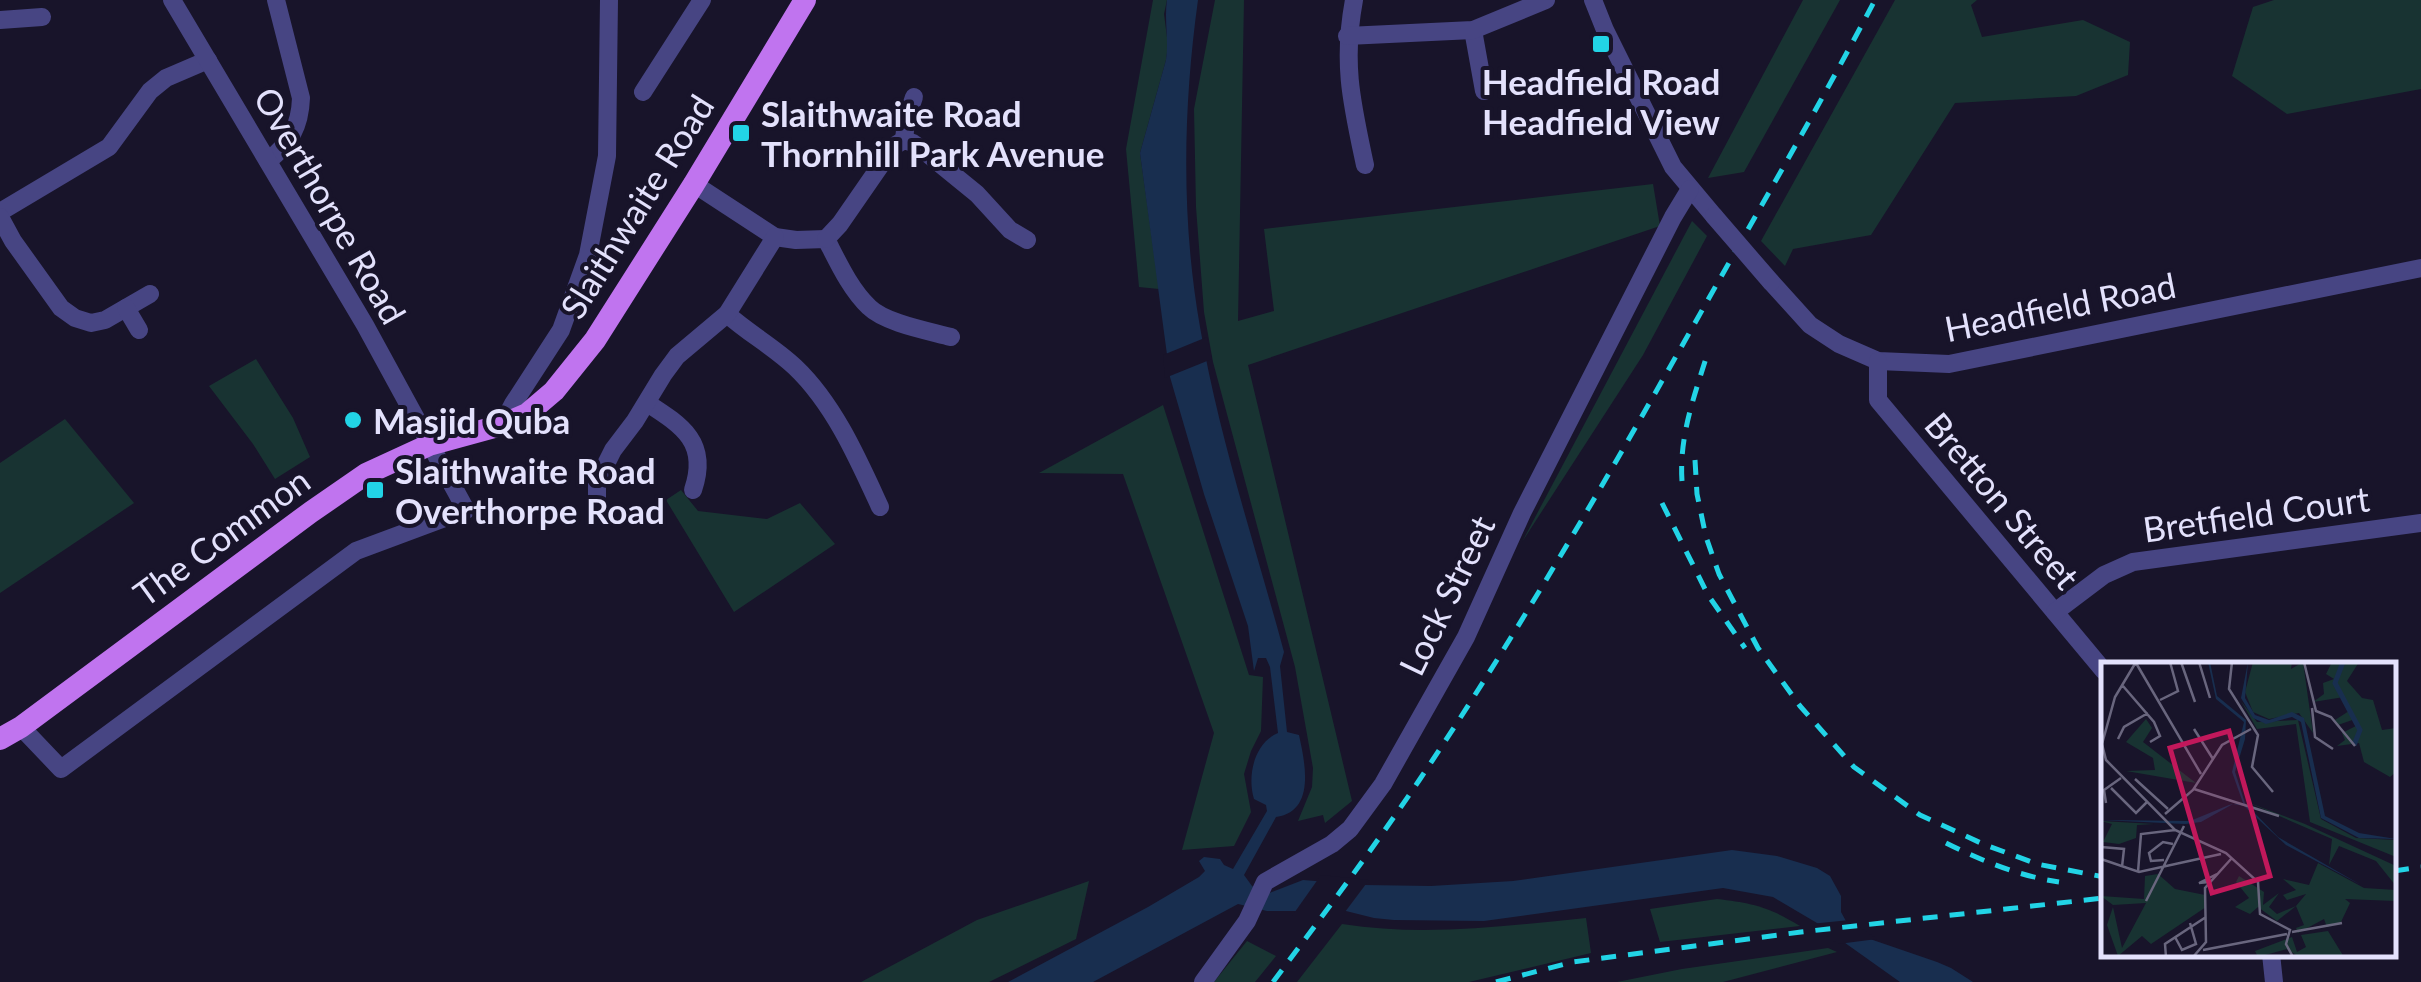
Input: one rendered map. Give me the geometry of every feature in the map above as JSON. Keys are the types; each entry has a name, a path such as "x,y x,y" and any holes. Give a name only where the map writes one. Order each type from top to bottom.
{"main road":[{"name":"Slaithwaite Road","path":"502,425 528,414 554,391 595,340 805,0"},
{"name":"The Common","path":"0,739 22,727 366,474 430,445 502,425"}],"street":[{"path":"268,161 290,142 300,107 276,0"},
{"path":"502,425 561,330 588,255 607,156 609,0"},
{"path":"643,92 702,0"},
{"path":"1354,0 1347,36 1349,88 1365,165"},
{"path":"1347,36 1473,30 1546,0"},
{"name":"Headfield Road","path":"1593,0 1673,167 1690,189 1810,324 1839,344 1878,361 1950,364 2421,268"},
{"name":"Overthorpe Road","path":"22,727 61,768 356,551 466,510 365,325 175,1"},
{"path":"0,20 42,17"},
{"path":"1473,30 1484,92"},
{"path":"150,294 106,320 74,318 61,308 13,241 0,214 109,147 150,91 180,70 208,60"},
{"path":"904,140 914,97"},
{"path":"826,240 894,146 904,140 937,161 977,194 1010,230 1027,240"},
{"path":"694,184 775,236 826,240"},
{"name":"Lock Street","path":"1203,982 1246,920 1266,882 1332,844 1350,829 1383,784 1466,636 1522,513 1690,189"},
{"path":"596,497 597,482 612,450 677,356 727,314 775,236"},
{"path":"826,240 867,306 951,337"},
{"path":"126,308 139,330"},
{"path":"727,314 798,369 822,398 880,507"},
{"name":"Bretton Street","path":"1878,361 1878,400 2101,666"},
{"path":"646,403 686,429 692,440 698,476 693,490"},
{"name":"Bretfield Court","path":"2056,612 2104,575 2134,562 2421,522"},
{"path":"2271,957 2274,982"}],"green space":[{"path":"1153,0 1167,0 1164,14 1168,45 1140,153 1159,289 1139,287 1126,149"},
{"path":"1215,0 1244,0 1238,321 1274,311 1264,229 1653,184 1660,226 1248,365 1352,801 1325,823 1323,815 1298,821 1312,787 1313,768 1295,667 1213,362 1204,312 1194,109"},
{"path":"1803,0 1840,0 1744,172 1708,178"},
{"path":"1895,0 1977,0 1971,5 1982,37 2083,20 2130,42 2128,75 2076,96 1955,103 1871,235 1793,249 1785,266 1761,241"},
{"path":"2274,0 2421,0 2421,89 2287,114 2232,76 2253,7"},
{"path":"1692,221 1707,236 1643,355 1522,542"},
{"path":"256,359 293,418 310,457 275,479 209,386"},
{"path":"1163,405 1249,675 1263,677 1261,731 1244,774 1251,812 1234,846 1182,850 1214,733 1123,474 1039,473"},
{"path":"65,419 134,503 0,593 0,463"},
{"path":"681,490 698,511 767,519 800,503 835,544 734,612 666,500"},
{"path":"1089,881 1076,939 989,982 861,982 977,920"},
{"path":"1717,899 1760,907 1800,926 1660,942 1650,909"},
{"path":"1586,918 1591,953 1469,982 1297,982 1342,924 1434,930"},
{"path":"1247,941 1276,956 1255,982 1214,982"},
{"path":"1828,948 1837,952 1723,982 1617,982 1682,969"}],"water":[{"path":"1167,0 1198,0 1189,81 1186,164 1194,286 1217,409 1284,652 1280,666 1287,732 1299,735 1305,772 1297,806 1276,817 1244,875 1252,886 1267,894 1303,880 1431,886 1513,881 1732,850 1777,856 1817,868 1830,876 1841,896 1841,912 1847,923 1870,939 1937,962 1973,982 1900,982 1773,897 1723,888 1484,921 1394,920 1346,911 1267,911 1238,904 1093,982 1008,982 1199,877 1205,871 1199,861 1204,857 1220,859 1233,869 1267,811 1266,805 1254,799 1251,780 1258,752 1278,733 1270,667 1266,658 1258,658 1254,671 1248,626 1170,377 1140,153 1166,60"}],"pier":[{"path":"1207,337 1212,359 1165,378 1163,355"},
{"path":"1321,875 1369,880 1342,916 1292,916"},
{"path":"1850,920 1877,939 1838,944 1810,924"}],"railway":[{"path":"1273,982 1402,805 1533,602 1875,0"},
{"path":"1682,481 1685,433 1707,355"},
{"path":"1695,460 1706,537 1719,574 1758,648 1800,706 1854,767 1920,815 1983,844 2037,864 2101,876"},
{"path":"1662,503 1708,595 1745,648"},
{"path":"1946,843 2001,867 2059,882"},
{"path":"2396,871 2421,867"},
{"path":"1496,982 1573,962 2101,898"}],"place":[{"name":"Headfield Road Headfield View","path":"1601,44"},
{"name":"Slaithwaite Road Thornhill Park Avenue","path":"741,133"},
{"name":"Masjid Quba","path":"353,420"},
{"name":"Slaithwaite Road Overthorpe Road","path":"375,490"}]}
